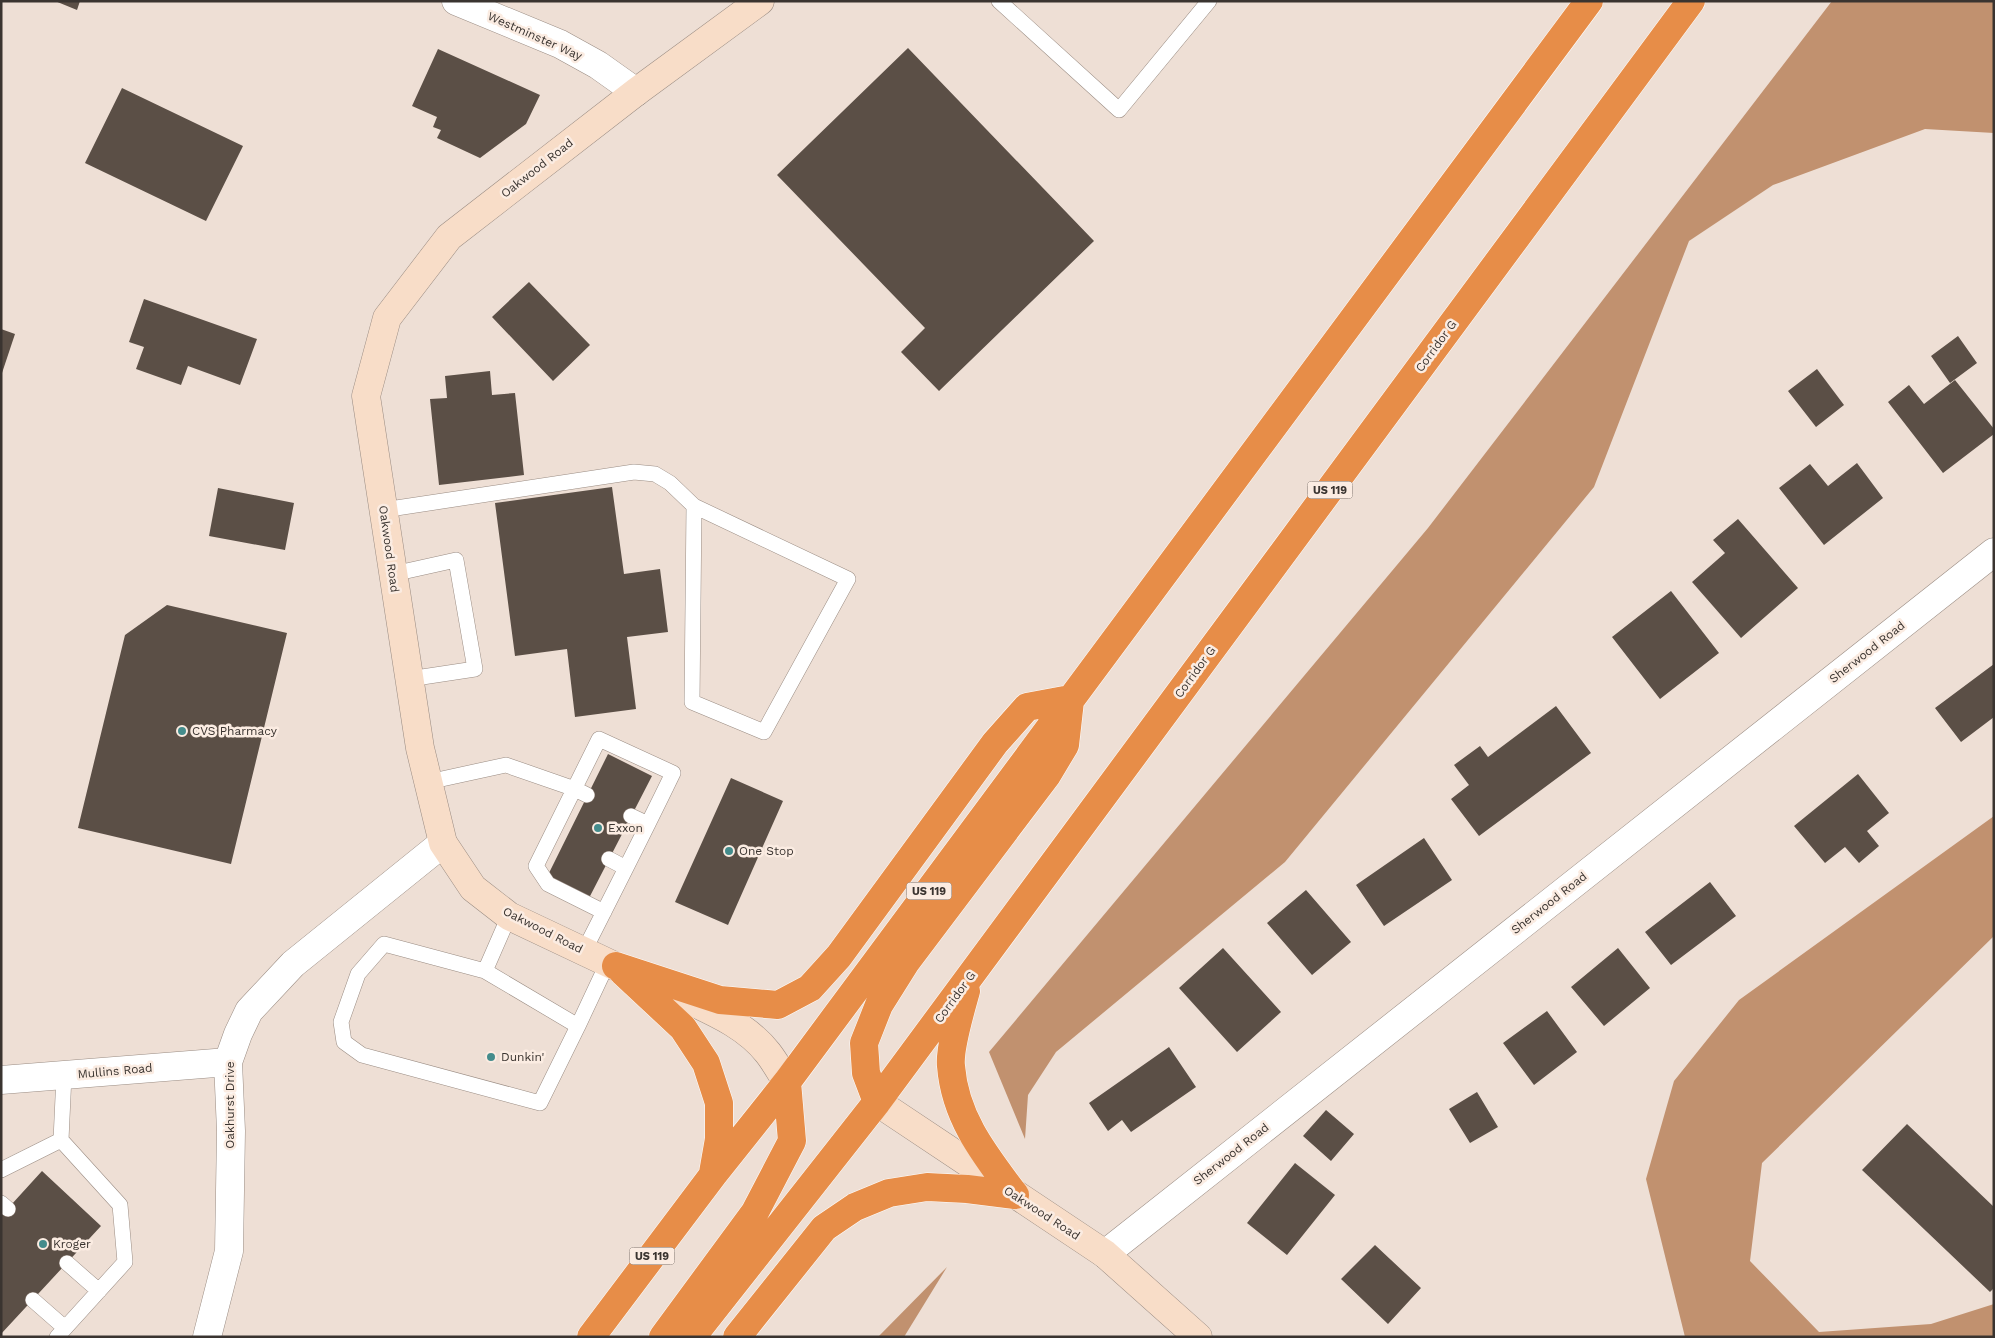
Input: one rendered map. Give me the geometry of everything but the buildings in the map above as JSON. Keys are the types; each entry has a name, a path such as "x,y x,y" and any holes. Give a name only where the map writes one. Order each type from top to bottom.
{"highway":[{"name":"US 119","path":"591,1337 713,1175 787,1082 1589,1"},
{"name":"Corridor G","path":"692,1337 877,1102 1691,1"},
{"path":"603,960 720,1000 778,1005 810,988 839,956 995,743 1027,707 1070,699 1065,745 1047,775 906,962 879,1005 864,1043 866,1073 877,1102"},
{"path":"603,960 683,1028 706,1063 719,1103 718,1139 713,1175"},
{"path":"969,978 950,1064 958,1105 979,1147 1015,1195"},
{"path":"663,1337 755,1212 792,1141 787,1082"},
{"path":"737,1337 824,1228 855,1207 889,1193 927,1188 967,1189 1015,1195"}],"street":[{"name":"Westminster Way","path":"457,1 560,44 598,64 636,92"},
{"name":"Oakwood Road","path":"760,1 636,92 449,237 387,318 366,396 420,748 443,843 473,888 509,916 717,1013 746,1032 767,1052 787,1082"},
{"name":"Sherwood Road","path":"1105,1254 1994,552"},
{"name":"Oakhurst Drive","path":"207,1337 229,1251 231,1131 228,1062 238,1034 249,1011 293,964 443,843"},
{"name":"Mullins Road","path":"1,1080 228,1062"},
{"name":"Oakwood Road","path":"877,1102 1105,1254 1198,1337"}],"lane":[{"path":"999,1 1119,110 1210,1"},
{"path":"383,510 634,472 655,474 670,483 694,506 848,579 764,732 692,702 694,506"},
{"path":"393,574 456,560 475,669 409,679"},
{"path":"578,1026 485,971 384,944 358,974 341,1022 344,1042 362,1055 540,1103 578,1026 603,960 604,912 673,773 599,739 581,792 559,836 536,866 548,884 604,912"},
{"path":"428,782 506,765 581,792"},
{"path":"631,816 648,824"},
{"path":"609,860 626,868"},
{"path":"485,971 509,916"},
{"path":"33,1300 61,1332 124,1262 120,1205 62,1140 64,1075"},
{"path":"1,1170 62,1140"},
{"path":"67,1263 99,1291"}],"shaded area":[{"path":"1832,1 1994,1 1994,133 1925,129 1773,185 1689,241 1594,487 1285,862 1056,1052 1028,1095 1025,1139 989,1052 1428,528"},
{"path":"1994,816 1994,936 1762,1163 1750,1261 1819,1332 1931,1324 1994,1304 1994,1337 1685,1337 1646,1179 1674,1081 1739,1000"},
{"path":"947,1267 904,1337 878,1337"}],"place":[{"name":"CVS Pharmacy","path":"182,731"},
{"name":"Exxon","path":"598,828"},
{"name":"One Stop","path":"729,851"},
{"name":"Dunkin'","path":"491,1057"},
{"name":"Kroger","path":"43,1244"}]}
